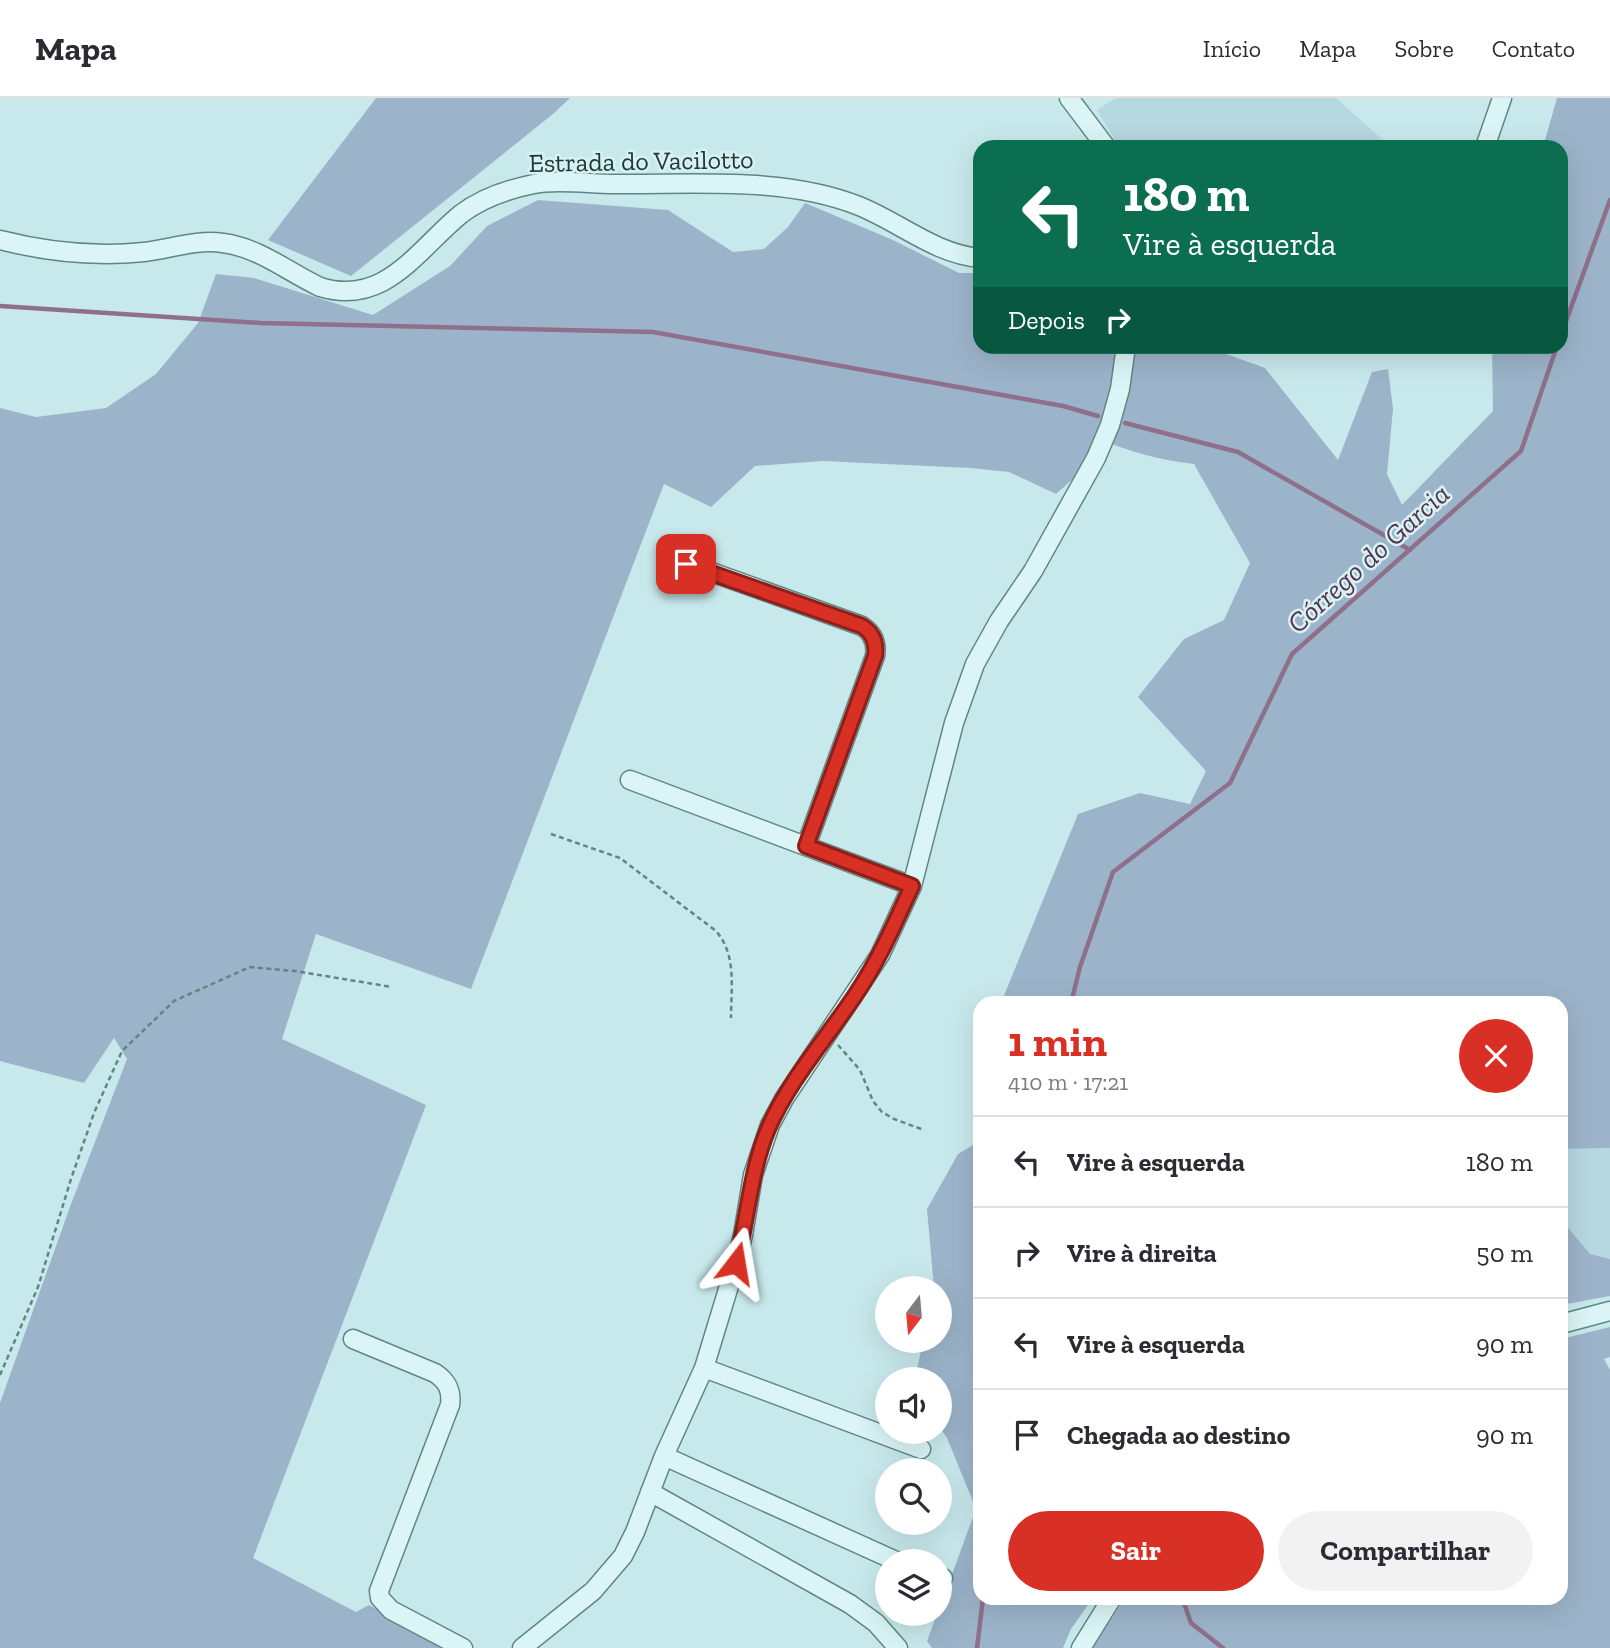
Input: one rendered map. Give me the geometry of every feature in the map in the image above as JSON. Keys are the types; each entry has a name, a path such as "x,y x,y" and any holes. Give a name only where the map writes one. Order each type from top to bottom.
{"street":[{"path":"1069,98 1101,140"},
{"path":"1487,140 1502,98"},
{"name":"Estrada do Vacilotto","path":"0,240 27,247 84,254 143,252 205,242 222,243 255,252 320,287 332,291 355,292 387,281 478,203 537,183 771,186 816,193 859,206 947,251 973,257"},
{"path":"522,1648 593,1591 623,1556 635,1532 664,1455 704,1368 743,1236 753,1175 762,1144 784,1099 880,955 912,886 954,723 975,664 999,621 1033,571 1096,458 1111,425 1120,389 1124,354"},
{"path":"686,564 862,626 873,637 875,656 806,846"},
{"path":"630,780 912,886"},
{"path":"1568,1322 1610,1311"},
{"path":"353,1339 435,1373 442,1377 448,1386 451,1395 449,1410 379,1591 380,1598 391,1610 463,1648"},
{"path":"704,1368 921,1449"},
{"path":"664,1455 875,1551"},
{"path":"650,1492 850,1604 876,1623 898,1648"},
{"path":"1081,1648 1108,1605"}],"path":[{"path":"551,834 620,858 716,931 725,944 730,959 731,1018"},
{"path":"0,1375 38,1287 94,1112 122,1051 174,1001 250,967 295,971 392,987"},
{"path":"827,1035 860,1070 873,1101 882,1112 924,1130"}],"shaded area":[{"path":"376,98 570,98 351,276 268,240"},
{"path":"1116,98 1336,98 1383,140 1115,140 1097,110"},
{"path":"1557,98 1610,98 1610,1148 1568,1149 1568,996 1004,996 1078,814 1140,793 1190,804 1206,771 1138,697 1184,639 1224,620 1250,563 1194,464 1145,455 1097,438 1082,471 1056,494 1009,472 823,461 755,466 711,507 664,484 471,989 316,934 282,1039 426,1105 253,1558 356,1612 369,1605 449,1648 0,1648 0,1403 71,1204 127,1059 114,1038 84,1083 0,1061 0,408 36,417 106,408 156,374 198,323 216,274 254,278 373,315 450,266 487,226 538,200 668,210 733,252 764,249 788,227 805,203 893,240 959,273 973,273 973,354 1116,354 1117,357 1126,354 1226,354 1265,368 1338,460 1372,372 1388,369 1393,409 1387,474 1402,505 1493,411 1492,354 1568,354 1568,140 1545,140"},
{"path":"973,1145 973,1502 949,1444 952,1444 952,1367 918,1367 920,1353 952,1353 952,1276 933,1276 927,1209 958,1154"},
{"path":"1610,1148 1610,1259 1590,1254 1568,1227 1568,1149"},
{"path":"1568,1227 1590,1254 1610,1259 1610,1296 1568,1304"},
{"path":"1610,1327 1610,1357 1604,1359 1610,1370 1610,1648 1093,1648 1121,1605 1568,1605 1568,1337"},
{"path":"973,1517 973,1605 1088,1605 1071,1629 1063,1648 932,1648 927,1641 933,1626 952,1626 952,1574"}],"waterway":[{"name":"Córrego do Garcia","path":"1568,316 1610,200"},
{"path":"0,306 261,323 653,332 1063,406 1098,416"},
{"name":"Córrego do Garcia","path":"1073,996 1113,872 1230,783 1292,654 1521,451 1554,354"},
{"path":"1125,423 1238,452 1410,550"},
{"name":"Córrego do Garcia","path":"977,1648 982,1605"},
{"path":"1185,1605 1191,1623 1223,1648"}],"route":[{"path":"686,564 862,626 873,637 876,644 875,656 806,846 912,886 880,955 784,1099 770,1125 753,1175 736,1263"}]}
